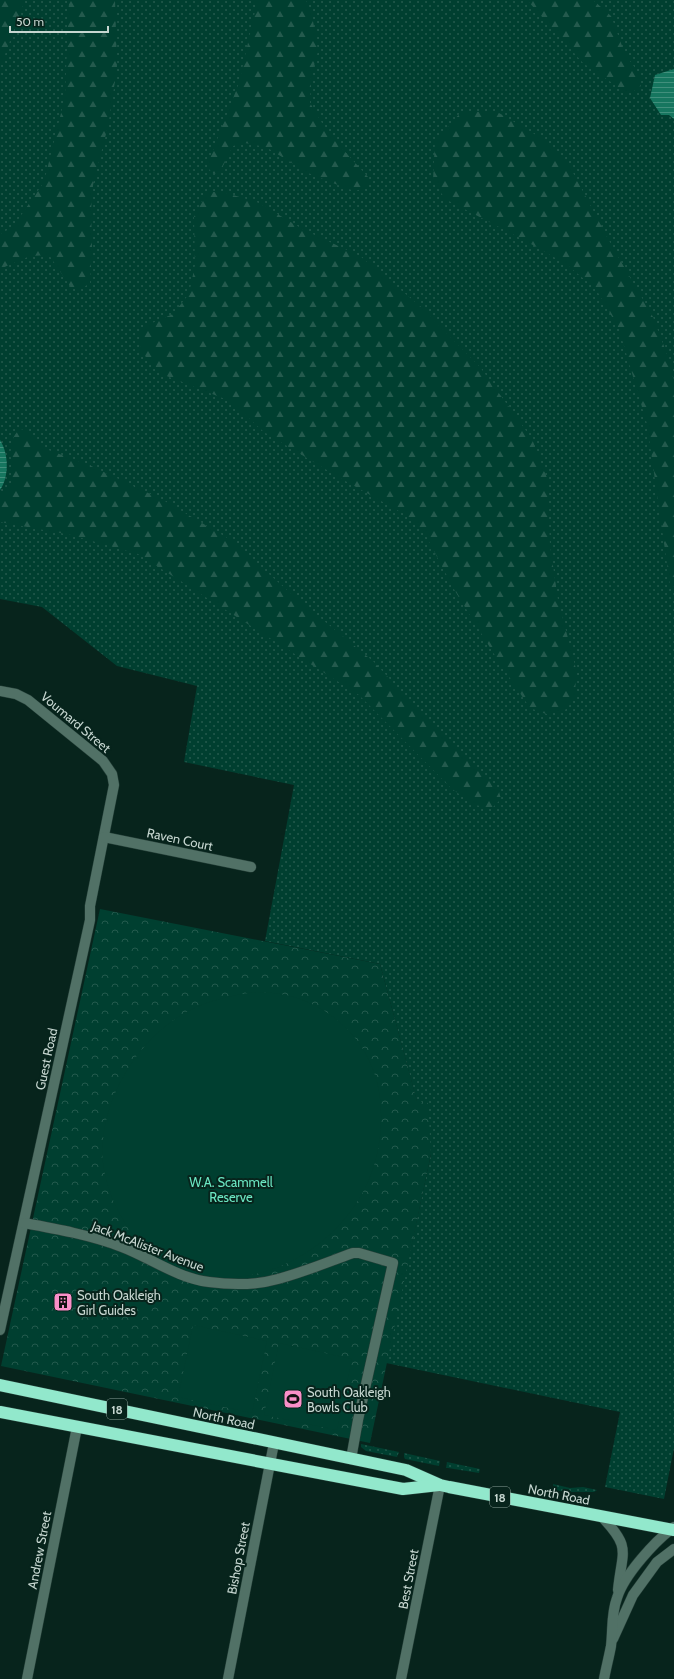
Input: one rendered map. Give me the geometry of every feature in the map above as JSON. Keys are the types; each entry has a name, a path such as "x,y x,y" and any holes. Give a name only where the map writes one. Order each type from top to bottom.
{"highway":[{"name":"North Road","path":"0,1385 406,1470 440,1485 601,1516 673,1528"},
{"name":"North Road","path":"0,1412 403,1489 440,1485"}],"street":[{"name":"Voumard Street","path":"0,690 16,694 28,700 103,761 112,774 113,793"},
{"name":"Guest Road","path":"0,1330 90,920 90,906 113,793"},
{"name":"Raven Court","path":"104,837 251,867"},
{"name":"Jack McAlister Avenue","path":"24,1223 55,1228 102,1240 123,1247 176,1272 207,1282 229,1284 277,1280 353,1253 359,1253 393,1263 358,1420 351,1459"},
{"name":"Andrew Street","path":"28,1679 77,1427"},
{"name":"Bishop Street","path":"228,1679 274,1443"},
{"name":"Best Street","path":"401,1679 440,1485"},
{"path":"601,1516 615,1530 624,1548 617,1596 612,1618 611,1645 604,1679"},
{"path":"617,1596 644,1554 673,1528"},
{"path":"611,1645 633,1594 657,1562 674,1549"}],"green space":[{"path":"0,0 674,0 674,1448 664,1499 605,1487 620,1412 386,1363 431,1154 380,964 265,941 294,785 184,762 197,686 117,666 42,607 0,599"},
{"path":"0,0 25,0 0,68"},
{"path":"69,0 115,0 117,68 108,126 93,185 91,210 92,248 90,283 81,289 72,289 49,255 30,256 0,269 0,234 13,227 44,182 65,97"},
{"path":"255,0 306,0 312,15 318,51 311,77 310,103 328,133 368,177 367,188 354,191 308,173 266,147 245,143 233,146 219,174 212,173 207,166 239,83 256,7"},
{"path":"527,0 593,0 611,16 625,54 640,75 641,86 634,91 624,91 583,63"},
{"path":"462,111 499,113 541,138 571,169 612,246 653,317 671,365 674,382 674,587 670,585 647,424 619,329 596,289 566,264 524,240 445,199 433,180 435,141"},
{"path":"206,192 223,192 259,203 304,230 360,256 420,306 480,367 532,439 547,478 550,545 558,600 576,669 575,699 565,710 546,714 530,708 499,662 455,591 425,534 406,515 340,478 264,432 230,401 164,375 141,352 140,335 145,326 173,314 189,294 195,265 194,217"},
{"path":"20,429 26,430 43,448 89,465 163,500 229,539 295,597 374,662 421,713 465,755 477,770 498,788 501,799 492,808 475,805 452,789 359,695 138,554 71,535 0,522 0,497 2,497 12,480 11,446 15,434"},
{"name":"W.A. Scammell Reserve","path":"100,909 380,964 417,1101 428,1103 431,1154 370,1443 1,1366"},
{"path":"256,992 281,994 304,1000 325,1011 354,1036 368,1057 377,1081 381,1106 381,1128 376,1156 367,1184 347,1216 326,1238 303,1255 276,1268 249,1275 220,1277 191,1273 163,1261 147,1250 140,1243 122,1218 110,1193 103,1163 102,1148 106,1121 112,1101 130,1065 156,1034 171,1022 196,1007 221,998"},
{"path":"193,1325 267,1341 252,1413 178,1397"},
{"path":"279,1343 352,1359 337,1430 264,1415"},
{"path":"361,1444 399,1452 397,1457 366,1451 361,1447"},
{"path":"404,1453 440,1461 439,1466 405,1459"},
{"path":"447,1462 480,1469 479,1473 446,1468"},
{"path":"553,1484 570,1488 583,1487 597,1490 594,1492 566,1492 554,1490"}],"shaded area":[{"path":"674,69 674,119 669,115 661,115 650,98 655,75"},
{"path":"0,440 5,452 7,465 5,479 0,490"}],"place":[{"name":"South Oakleigh Girl Guides","path":"63,1302"},
{"name":"South Oakleigh Bowls Club","path":"293,1399"}]}
